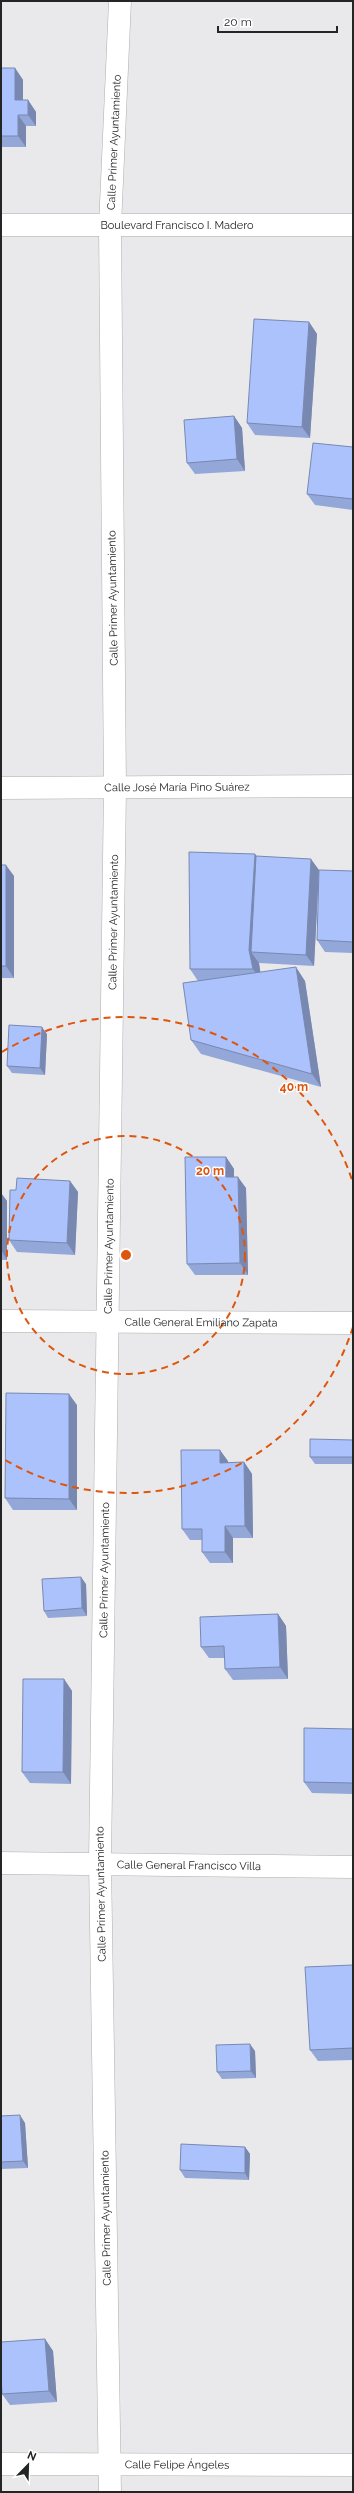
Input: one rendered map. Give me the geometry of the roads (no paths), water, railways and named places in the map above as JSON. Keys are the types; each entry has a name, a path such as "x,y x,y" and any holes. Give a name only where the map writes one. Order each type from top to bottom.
{"street":[{"name":"Calle Primer Ayuntamiento","path":"110,2492 100,1862 115,788 110,226 120,1"},
{"name":"Boulevard Francisco I. Madero","path":"1,225 353,225"},
{"name":"Calle José María Pino Suárez","path":"1,788 353,786"},
{"name":"Calle General Emiliano Zapata","path":"1,1321 353,1323"},
{"name":"Calle General Francisco Villa","path":"1,1863 100,1862 353,1867"},
{"name":"Calle Felipe Ángeles","path":"1,2464 353,2465"}]}
